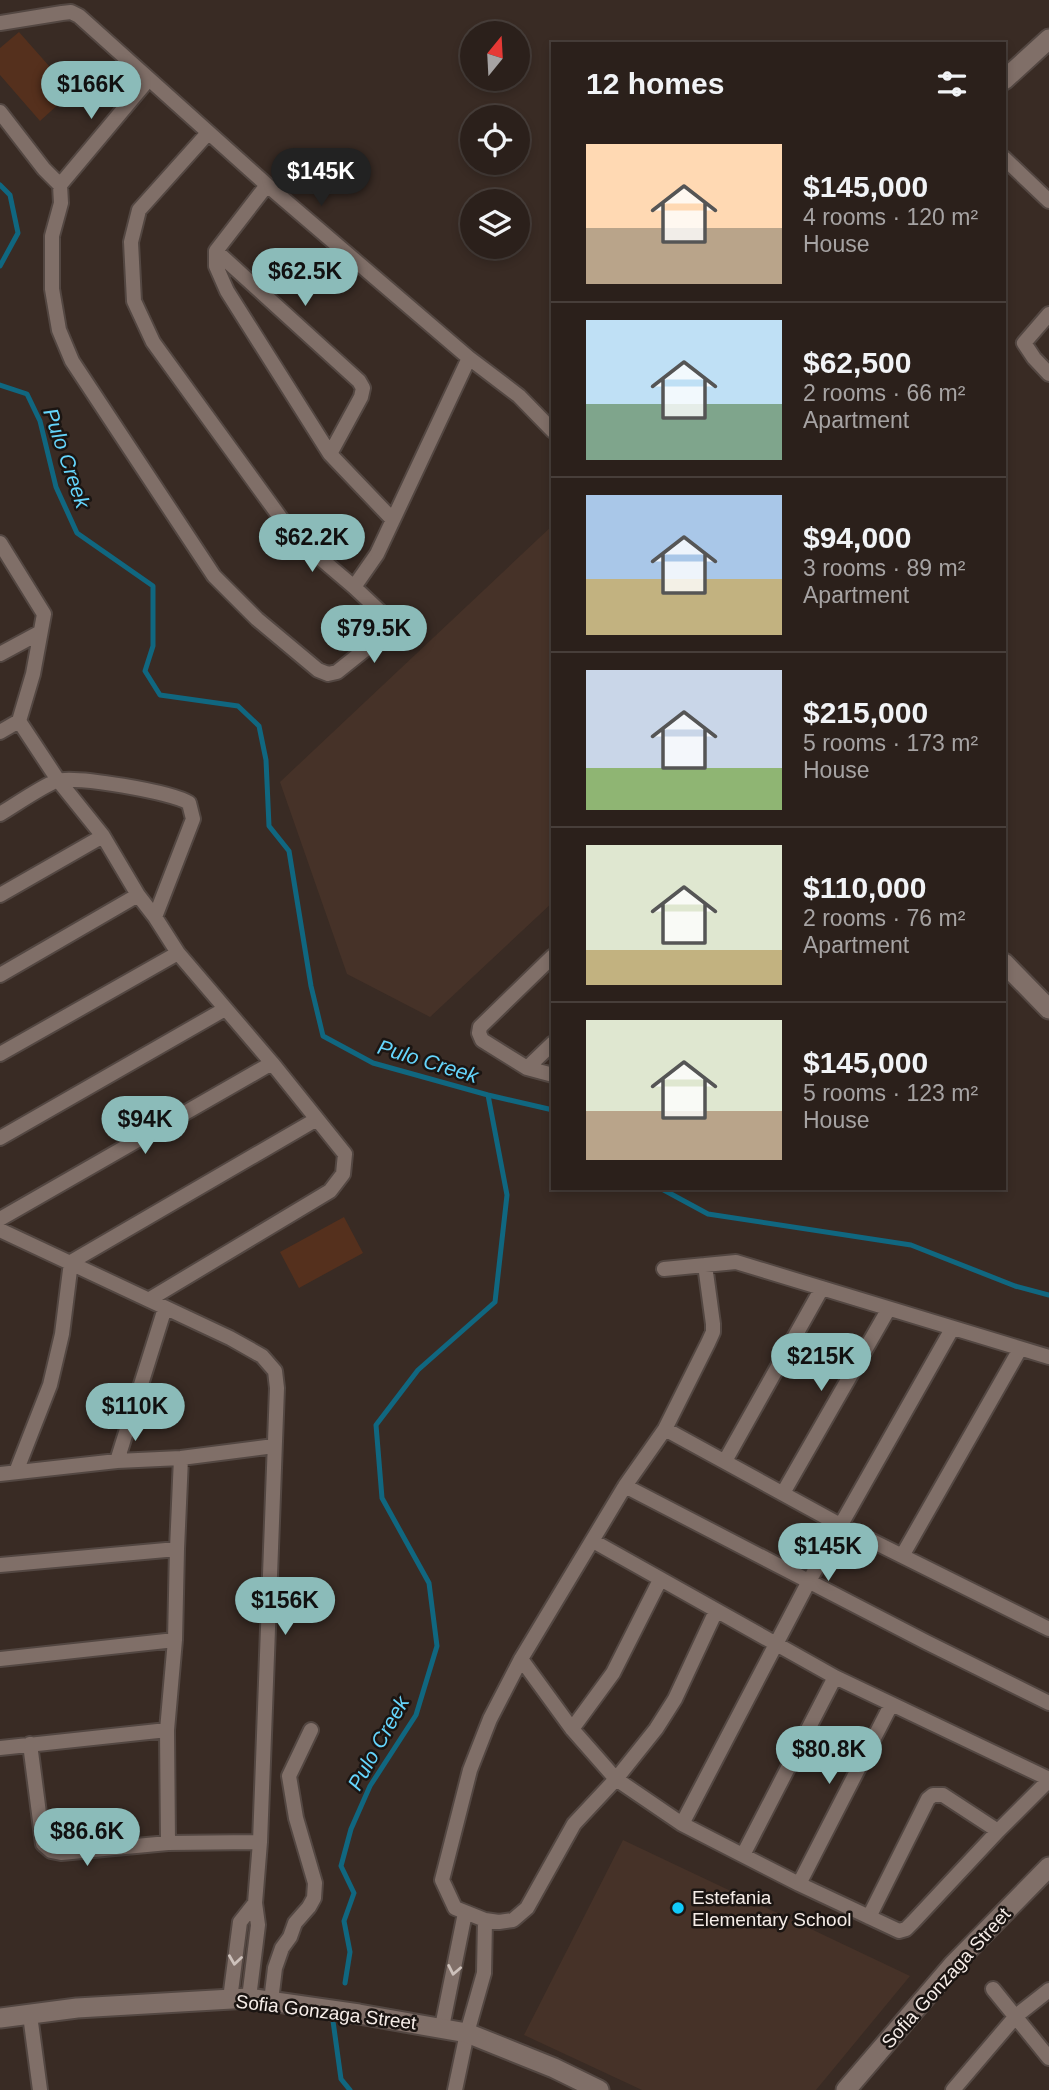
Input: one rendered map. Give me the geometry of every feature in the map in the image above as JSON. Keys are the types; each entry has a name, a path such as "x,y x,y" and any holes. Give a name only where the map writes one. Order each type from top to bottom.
{"street":[{"path":"0,23 71,12 79,16 267,185 469,358 519,396 551,429"},
{"path":"1006,78 1049,38"},
{"path":"60,185 148,79"},
{"path":"0,112 44,169 60,185 61,203 52,236 52,289 60,330 72,361 214,576 257,619 318,670 328,674 337,672 387,632 387,618 293,535 153,342 134,301 131,242 139,210 208,133"},
{"path":"1006,160 1049,201"},
{"path":"267,185 216,251 216,266 226,291 330,454 393,520"},
{"path":"216,251 359,381 363,388 361,397 330,454"},
{"path":"1049,314 1024,343 1049,374"},
{"path":"355,587 377,554 469,358"},
{"path":"0,543 6,569 44,614 33,674 19,721 0,732"},
{"path":"0,654 39,633"},
{"path":"19,721 58,780 103,836 138,895 178,953 345,1154 342,1174 330,1191 150,1299"},
{"path":"0,814 58,780 106,782 175,797 189,803 193,819 155,917"},
{"path":"0,895 103,836"},
{"path":"0,975 138,895"},
{"path":"0,1054 178,953"},
{"path":"551,958 480,1027 479,1033 482,1040 527,1068 551,1074"},
{"path":"1006,964 1049,1009"},
{"path":"0,1138 225,1009"},
{"path":"527,1068 551,1045"},
{"path":"0,1219 272,1063"},
{"path":"71,1262 317,1119"},
{"path":"0,1230 230,1338 261,1356 275,1371 277,1388 260,1842 255,1903 258,1925 239,1998"},
{"path":"16,1472 50,1385 62,1334 71,1262"},
{"path":"664,1269 736,1262 1049,1357"},
{"path":"705,1265 713,1332 665,1429 625,1486 521,1659 490,1719 471,1770 442,1880 454,1908 485,1920 499,1922 513,1920 527,1908 574,1824 616,1779 656,1729 675,1699 716,1611"},
{"path":"724,1461 822,1288"},
{"path":"117,1461 165,1308"},
{"path":"783,1493 888,1310"},
{"path":"682,1824 809,1581 953,1329"},
{"path":"902,1556 1020,1349"},
{"path":"665,1429 840,1525 1049,1629"},
{"path":"0,1474 117,1461 181,1458 274,1446"},
{"path":"168,1843 167,1730 175,1640 181,1458"},
{"path":"625,1486 1049,1703"},
{"path":"521,1659 572,1729 616,1779 682,1824 899,1931 906,1929 1049,1779 835,1677 593,1541"},
{"path":"0,1565 177,1549"},
{"path":"572,1729 612,1673 660,1580"},
{"path":"0,1658 175,1640"},
{"path":"743,1855 835,1677"},
{"path":"799,1884 891,1705"},
{"path":"0,1748 167,1730"},
{"path":"271,2001 275,1968 282,1948 295,1923 314,1898 315,1883 296,1818 289,1776 311,1730"},
{"path":"30,1744 43,1844 51,1851 61,1853 168,1843 260,1842"},
{"path":"869,1917 928,1799 933,1795 943,1795 998,1831"},
{"name":"Sofia Gonzaga Street","path":"846,2090 953,1965 1049,1867"},
{"path":"442,2027 465,1913"},
{"path":"455,2090 484,1973 485,1920"},
{"path":"993,1989 1049,2058"},
{"path":"953,2090 1016,2016 1049,1990"},
{"name":"Sofia Gonzaga Street","path":"0,2018 77,2008 239,1998 271,2001 467,2033 554,2068 599,2090"},
{"path":"30,2015 40,2090"}],"shaded area":[{"path":"19,32 72,92 40,121 0,75 0,48"},
{"path":"551,527 551,904 430,1017 347,974 280,782"},
{"path":"344,1217 363,1253 299,1288 280,1252"},
{"name":"Estefania Elementary School","path":"623,1840 910,1976 816,2090 642,2090 524,2035"}],"waterway":[{"name":"Pulo Creek","path":"0,185 10,195 18,233 0,266"},
{"name":"Pulo Creek","path":"0,385 27,394 40,421 56,487 77,533 153,586 153,646 145,671 160,695 238,706 259,726 266,760 269,826 289,851 311,986 323,1036 373,1063 551,1110"},
{"name":"Pulo Creek","path":"345,1983 350,1952 344,1921 354,1893 341,1866 351,1829 370,1786 416,1715 437,1646 429,1583 382,1498 376,1425 418,1370 495,1302 507,1195 488,1095"},
{"path":"664,1190 708,1214 911,1245 1015,1286 1049,1295"},
{"name":"Pulo Creek","path":"333,2021 341,2079 350,2090"}],"place":[{"name":"Estefania Elementary School","path":"678,1908"}]}
